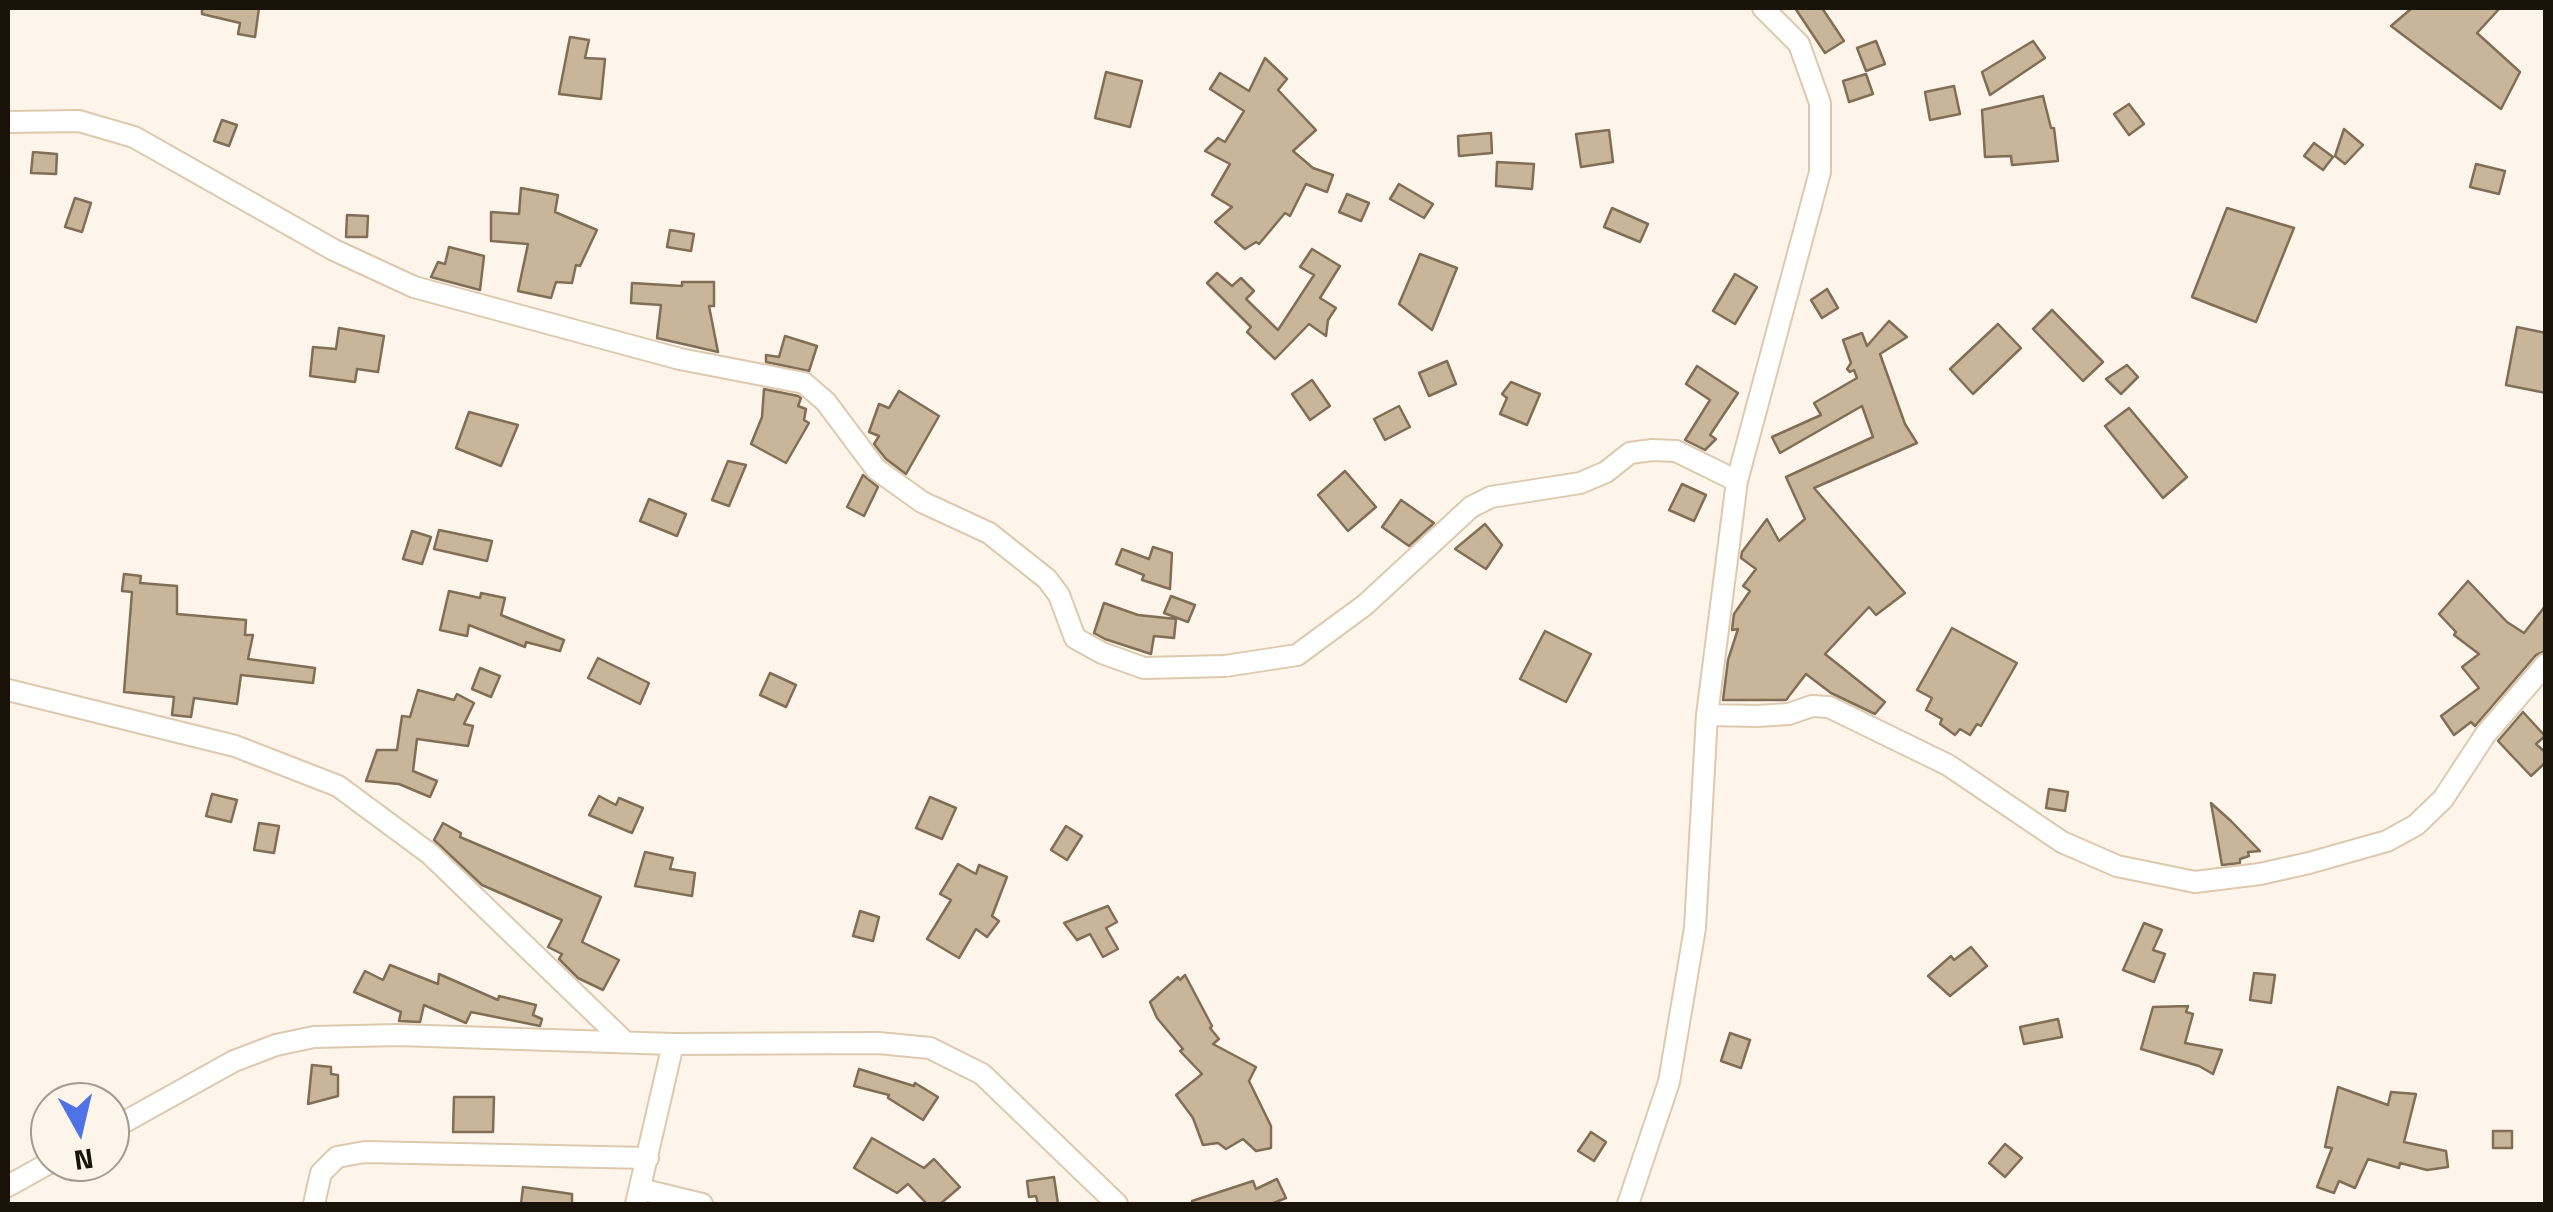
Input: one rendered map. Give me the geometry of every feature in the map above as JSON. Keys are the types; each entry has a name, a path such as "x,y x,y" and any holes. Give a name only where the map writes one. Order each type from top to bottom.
{"street":[{"path":"1628,1204 1670,1082 1692,947 1707,715 1737,481 1820,172 1820,103 1799,44 1764,8"},
{"path":"8,122 79,121 134,137 334,250 414,287 665,356 804,382 826,402 876,469 922,502 989,533 1047,579 1059,595 1075,638 1144,668 1225,666 1297,655 1364,605 1471,507 1491,497 1580,483 1606,472 1630,454 1652,450 1676,451 1737,481"},
{"path":"1707,715 1789,714 1812,706 1829,707 1948,765 2062,842 2118,866 2195,882 2309,863 2387,842 2416,826 2443,799 2485,735 2546,664"},
{"path":"8,690 236,746 338,786 430,854 624,1042"},
{"path":"130,1119 234,1061 276,1045 314,1037 398,1035 673,1044 878,1043 930,1048 982,1074 1116,1204"},
{"path":"673,1044 638,1197 702,1204"},
{"path":"314,1204 321,1172 337,1157 365,1152 648,1158"},
{"path":"8,1186 30,1174"}],"building":[{"path":"202,8 259,8 255,37 238,34 240,23 202,14"},
{"path":"1795,8 1822,8 1844,41 1825,53"},
{"path":"2412,8 2500,8 2477,33 2520,72 2501,109 2391,26"},
{"path":"570,37 589,40 585,58 605,59 601,99 559,94"},
{"path":"1876,41 1885,64 1866,71 1857,48"},
{"path":"2033,41 2045,58 1990,95 1982,72"},
{"path":"1265,58 1287,79 1278,90 1316,130 1293,151 1313,168 1333,175 1327,192 1306,184 1290,216 1285,213 1259,244 1245,249 1215,222 1232,207 1212,195 1230,164 1205,151 1218,138 1225,142 1244,111 1210,89 1220,73 1249,91"},
{"path":"1106,72 1142,81 1130,127 1095,118"},
{"path":"1866,74 1873,94 1849,102 1843,81"},
{"path":"1954,86 1960,114 1930,120 1925,92"},
{"path":"2043,96 2054,128 2058,161 2012,165 2011,156 1985,157 1982,110"},
{"path":"2129,104 2144,124 2129,135 2114,114"},
{"path":"222,120 237,125 229,146 214,141"},
{"path":"2344,129 2363,145 2345,164 2335,156"},
{"path":"1609,130 1613,162 1581,167 1576,134"},
{"path":"1491,133 1492,153 1459,156 1458,136"},
{"path":"2314,143 2333,157 2323,170 2304,156"},
{"path":"33,152 57,154 56,174 31,173"},
{"path":"1497,162 1534,164 1532,189 1496,186"},
{"path":"2476,164 2505,171 2499,194 2470,187"},
{"path":"1399,184 1433,204 1424,218 1390,199"},
{"path":"521,188 558,195 555,212 597,230 580,266 576,265 572,283 556,282 551,298 518,291 528,244 491,241 491,212 519,214"},
{"path":"1347,194 1369,203 1361,221 1339,212"},
{"path":"75,198 91,203 82,232 65,227"},
{"path":"1612,208 1648,224 1640,242 1604,227"},
{"path":"2227,208 2294,228 2256,322 2192,297"},
{"path":"347,215 368,216 367,237 346,237"},
{"path":"670,230 694,234 691,251 667,247"},
{"path":"449,247 484,256 480,290 431,277 438,262 445,264"},
{"path":"1312,249 1340,266 1320,298 1336,308 1328,320 1326,336 1309,324 1275,359 1247,332 1251,327 1207,283 1217,273 1232,286 1241,278 1254,291 1246,299 1278,330 1314,275 1300,267"},
{"path":"1420,254 1457,268 1432,330 1399,304"},
{"path":"1735,274 1757,287 1735,324 1713,311"},
{"path":"682,282 714,282 714,306 709,306 718,352 657,338 661,305 631,303 632,283 682,286"},
{"path":"1827,289 1838,308 1822,318 1811,300"},
{"path":"2052,310 2103,362 2083,381 2033,329"},
{"path":"1889,321 1907,337 1880,354 1905,424 1917,443 1814,488 1905,593 1876,615 1869,607 1825,654 1885,702 1875,714 1831,693 1806,674 1786,700 1723,700 1728,660 1738,629 1732,630 1734,614 1750,591 1743,586 1756,569 1741,558 1742,552 1767,519 1779,541 1805,519 1786,477 1873,437 1862,406 1780,453 1772,437 1821,415 1814,403 1857,378 1854,370 1847,369 1851,363 1843,340 1862,333 1867,346"},
{"path":"1998,324 2021,348 1973,394 1950,369"},
{"path":"2517,327 2546,333 2546,393 2506,385"},
{"path":"339,328 384,336 378,372 357,369 355,382 310,376 313,347 336,349"},
{"path":"785,336 817,346 809,371 766,362 766,355 779,357"},
{"path":"1447,361 1456,384 1429,396 1419,373"},
{"path":"2127,365 2138,377 2121,394 2106,379"},
{"path":"1697,366 1738,393 1710,435 1716,439 1705,450 1685,440 1710,400 1686,384"},
{"path":"1312,380 1330,406 1310,420 1292,394"},
{"path":"1511,382 1540,394 1527,425 1500,414 1507,398 1502,394"},
{"path":"764,389 798,396 798,406 806,409 804,420 809,423 786,463 751,444 762,417"},
{"path":"899,391 939,416 906,474 886,459 874,444 879,436 869,432 879,404 889,408"},
{"path":"1399,406 1410,427 1385,440 1374,419"},
{"path":"2129,408 2187,477 2163,498 2105,426"},
{"path":"469,412 518,425 501,466 456,448"},
{"path":"728,461 746,465 729,506 712,500"},
{"path":"1345,471 1376,507 1348,531 1318,495"},
{"path":"863,475 878,487 864,516 847,507"},
{"path":"1682,484 1706,495 1694,521 1669,510"},
{"path":"649,499 686,514 677,536 640,521"},
{"path":"1401,500 1434,523 1409,546 1382,527"},
{"path":"1485,524 1502,545 1486,569 1455,549"},
{"path":"439,530 492,541 487,561 434,549"},
{"path":"412,531 431,537 422,564 403,559"},
{"path":"1153,547 1172,553 1170,589 1142,580 1144,575 1116,564 1122,549 1149,559"},
{"path":"124,574 141,576 140,583 177,586 177,614 246,620 245,635 253,635 248,659 315,668 313,683 241,675 237,704 194,698 191,717 172,715 174,697 124,692 132,592 122,591"},
{"path":"2468,581 2507,622 2524,633 2546,605 2546,651 2536,655 2475,726 2471,722 2454,735 2441,716 2479,688 2462,667 2479,654 2454,635 2456,632 2439,614"},
{"path":"449,591 480,598 481,593 505,598 501,615 564,640 560,651 526,642 525,647 469,625 467,636 440,630"},
{"path":"1171,596 1195,605 1188,622 1164,613"},
{"path":"1104,603 1138,615 1176,619 1174,638 1154,636 1151,654 1105,639 1094,633"},
{"path":"1952,628 2017,663 1981,726 1977,724 1970,735 1960,729 1955,735 1940,724 1942,719 1926,710 1932,698 1917,690"},
{"path":"1545,631 1591,654 1566,702 1520,679"},
{"path":"598,658 649,683 640,704 588,678"},
{"path":"480,668 500,676 491,697 472,689"},
{"path":"770,673 796,685 786,707 760,695"},
{"path":"418,690 454,700 457,694 474,703 464,724 473,726 468,746 417,739 413,771 437,781 430,797 399,784 366,781 377,750 397,750 402,716 410,717"},
{"path":"2523,712 2545,736 2536,744 2546,753 2546,762 2531,776 2498,741"},
{"path":"2049,789 2068,792 2065,811 2046,808"},
{"path":"212,794 237,800 231,822 206,816"},
{"path":"599,796 616,805 619,798 643,808 632,833 589,815"},
{"path":"930,797 956,808 942,839 916,828"},
{"path":"2211,803 2260,851 2248,852 2249,856 2240,859 2240,863 2222,865"},
{"path":"259,823 279,826 274,853 254,850"},
{"path":"443,823 461,833 460,837 601,897 582,942 619,960 603,990 578,978 559,959 562,954 548,947 562,920 482,885 434,840"},
{"path":"1066,826 1082,836 1067,860 1051,850"},
{"path":"645,852 673,858 670,869 695,873 692,896 635,886"},
{"path":"958,864 976,874 979,865 1007,877 992,916 999,921 987,937 976,929 959,958 927,939 951,900 940,894"},
{"path":"1108,906 1117,922 1106,928 1118,949 1103,957 1090,934 1077,940 1064,923"},
{"path":"860,911 879,917 873,941 853,936"},
{"path":"2144,923 2162,930 2153,950 2165,954 2154,982 2123,970"},
{"path":"1971,947 1987,966 1950,996 1928,976 1951,956 1954,960"},
{"path":"390,965 438,984 439,974 498,1000 499,996 536,1005 533,1015 542,1019 540,1026 471,1012 466,1023 424,1005 420,1022 399,1021 401,1012 354,992 365,971 383,980"},
{"path":"2254,973 2275,975 2271,1003 2250,1000"},
{"path":"1185,975 1219,1039 1213,1044 1256,1067 1249,1081 1271,1126 1271,1148 1256,1151 1243,1139 1226,1149 1218,1143 1203,1145 1193,1118 1176,1095 1202,1074 1180,1051 1183,1049 1157,1018 1150,1002"},
{"path":"2188,1006 2186,1012 2193,1014 2185,1043 2222,1050 2213,1074 2141,1049 2153,1007"},
{"path":"2058,1019 2062,1037 2024,1044 2020,1027"},
{"path":"1730,1033 1750,1040 1741,1068 1721,1061"},
{"path":"312,1065 331,1067 331,1074 338,1075 338,1096 308,1104"},
{"path":"859,1069 914,1086 915,1083 938,1097 923,1120 888,1098 889,1095 854,1086"},
{"path":"2338,1087 2388,1105 2391,1092 2416,1094 2404,1142 2446,1151 2448,1167 2427,1170 2400,1163 2399,1168 2368,1159 2355,1188 2339,1181 2334,1193 2317,1187 2332,1148 2325,1147"},
{"path":"454,1097 494,1097 493,1132 453,1132"},
{"path":"2493,1131 2512,1131 2512,1148 2493,1148"},
{"path":"1591,1132 1606,1142 1594,1161 1578,1151"},
{"path":"872,1138 924,1168 934,1159 960,1187 940,1204 927,1204 908,1184 897,1193 854,1168"},
{"path":"2005,1144 2022,1158 2005,1177 1989,1163"},
{"path":"1054,1177 1058,1204 1038,1204 1036,1196 1029,1197 1027,1181"},
{"path":"1277,1179 1286,1198 1271,1204 1192,1204 1253,1181 1256,1189"},
{"path":"523,1187 572,1194 572,1204 521,1204"}]}
